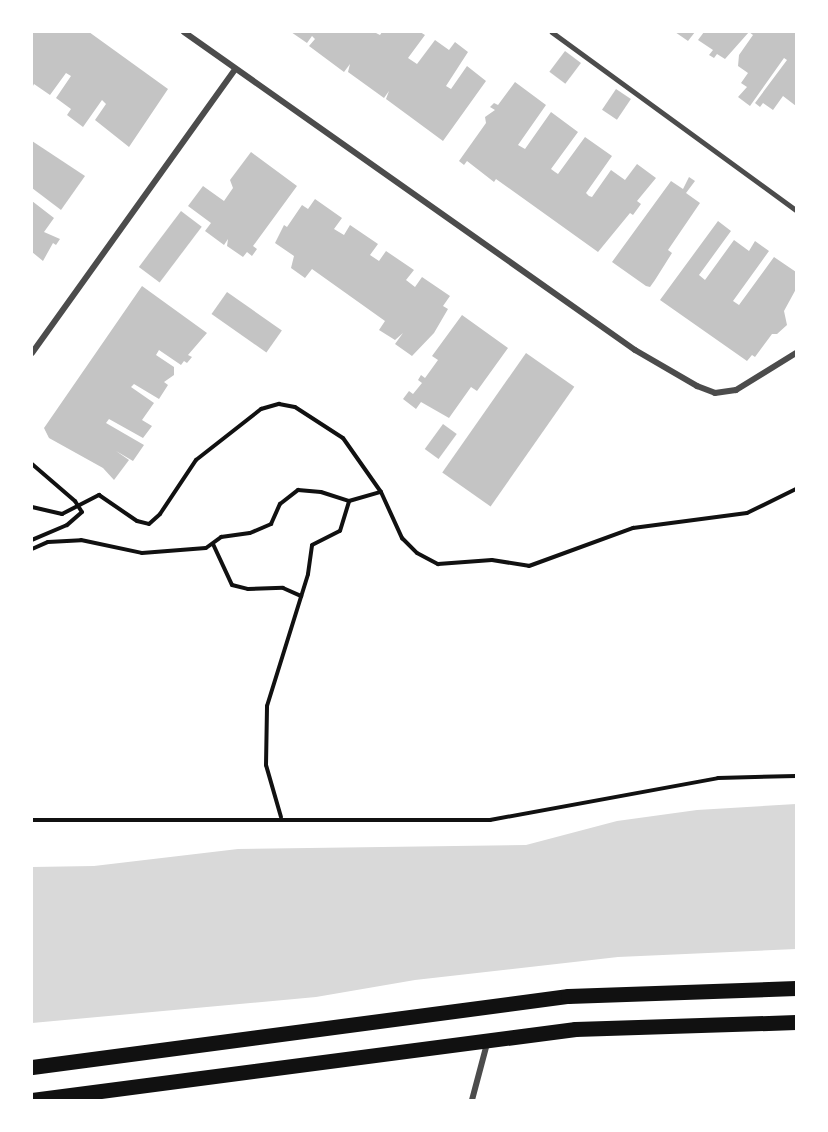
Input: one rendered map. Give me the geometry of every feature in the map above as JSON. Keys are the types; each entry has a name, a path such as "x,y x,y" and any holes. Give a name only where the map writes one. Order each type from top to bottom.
{"main road":[{"path":"32,1067 568,996 796,988"},
{"path":"32,1100 488,1039 633,1026 796,1022"}],"street":[{"path":"184,32 640,353 715,393 750,383 796,353"},
{"path":"32,353 235,69"},
{"path":"472,1101 488,1039"}],"lane":[{"path":"552,32 796,210"}],"path":[{"path":"32,507 52,514 80,506 99,495 137,521 149,524 160,514 195,460 261,409 279,404 295,407 343,438 381,492 402,538 417,553 438,564 492,561 529,566 633,528 747,513 796,489"},
{"path":"32,464 80,506 82,512 78,519 32,540"},
{"path":"32,549 48,542 81,540 162,554 213,544 221,537 250,533 271,524 280,504 298,490 321,492 349,501 381,492"},
{"path":"281,817 278,796 267,774 265,728 274,678 301,596 312,544 340,531 349,501"},
{"path":"213,544 232,585 248,589 283,588 301,596"},
{"path":"32,820 281,817 490,820 718,778 796,776"}],"shaded area":[{"path":"796,804 796,949 618,957 415,980 316,997 32,1023 32,867 94,866 238,849 526,845 617,821 697,810"}],"building":[{"path":"33,32 89,32 168,89 129,147 95,120 106,104 102,100 83,127 67,115 71,109 56,98 71,76 66,73 50,95 34,84 32,88"},
{"path":"291,32 374,32 380,35 382,32 420,32 425,35 408,58 417,64 435,40 449,50 455,42 468,52 446,86 451,89 467,66 486,81 443,141 386,99 389,91 384,98 348,72 350,64 344,72 309,46 315,39 312,36 307,43"},
{"path":"675,32 695,32 688,41"},
{"path":"704,32 749,32 725,59 717,54 714,58 709,55 713,50 698,40"},
{"path":"749,32 796,32 796,106 783,96 773,110 763,103 760,107 755,103 787,60 784,58 750,106 738,97 747,87 741,83 748,73 738,66 739,55 753,35"},
{"path":"565,51 581,63 565,84 549,72"},
{"path":"515,82 546,105 518,145 525,149 551,112 578,132 551,169 555,172 558,174 585,137 612,156 586,193 589,196 592,197 611,170 625,180 637,164 656,178 637,201 641,204 633,215 630,213 598,252 496,179 494,182 467,161 464,165 459,161 486,123 485,117 495,110 490,107 494,103 498,105"},
{"path":"616,89 631,99 617,120 602,110"},
{"path":"32,141 85,176 61,210 32,188"},
{"path":"251,152 297,186 253,246 257,249 252,256 247,252 243,257 227,246 228,239 224,245 205,231 211,223 188,206 203,186 224,201 233,188 230,180"},
{"path":"689,177 695,181 686,193 700,203 668,250 672,253 655,280 650,287 646,286 612,262 671,181 683,189"},
{"path":"315,199 342,218 334,229 344,235 350,225 378,244 370,255 379,261 386,251 414,270 406,280 415,287 422,277 450,296 443,306 448,309 434,333 412,356 395,344 403,333 395,340 379,330 385,321 312,269 305,278 291,268 294,256 275,243 284,225 287,227 302,205 308,209"},
{"path":"32,201 54,218 44,232 60,239 56,245 53,243 43,261 32,252"},
{"path":"181,211 202,227 160,283 139,267"},
{"path":"718,221 731,231 699,275 705,280 734,240 749,251 755,241 769,251 733,301 739,305 774,257 796,272 796,289 784,311 787,325 777,334 772,334 755,357 752,355 747,361 660,300"},
{"path":"142,286 207,333 188,355 192,357 187,363 184,361 181,365 159,350 156,355 174,367 174,375 164,382 168,385 159,399 134,384 131,387 154,403 142,420 152,426 143,438 109,419 106,423 144,445 133,461 116,451 129,460 114,480 103,468 49,438 44,428"},
{"path":"227,292 282,330 266,353 212,314"},
{"path":"462,315 508,348 477,391 471,387 449,418 421,402 416,409 403,399 409,391 413,394 422,383 418,380 421,375 425,378 438,360 432,356"},
{"path":"526,353 574,387 491,506 442,473"},
{"path":"443,424 457,434 439,459 425,449"}]}
